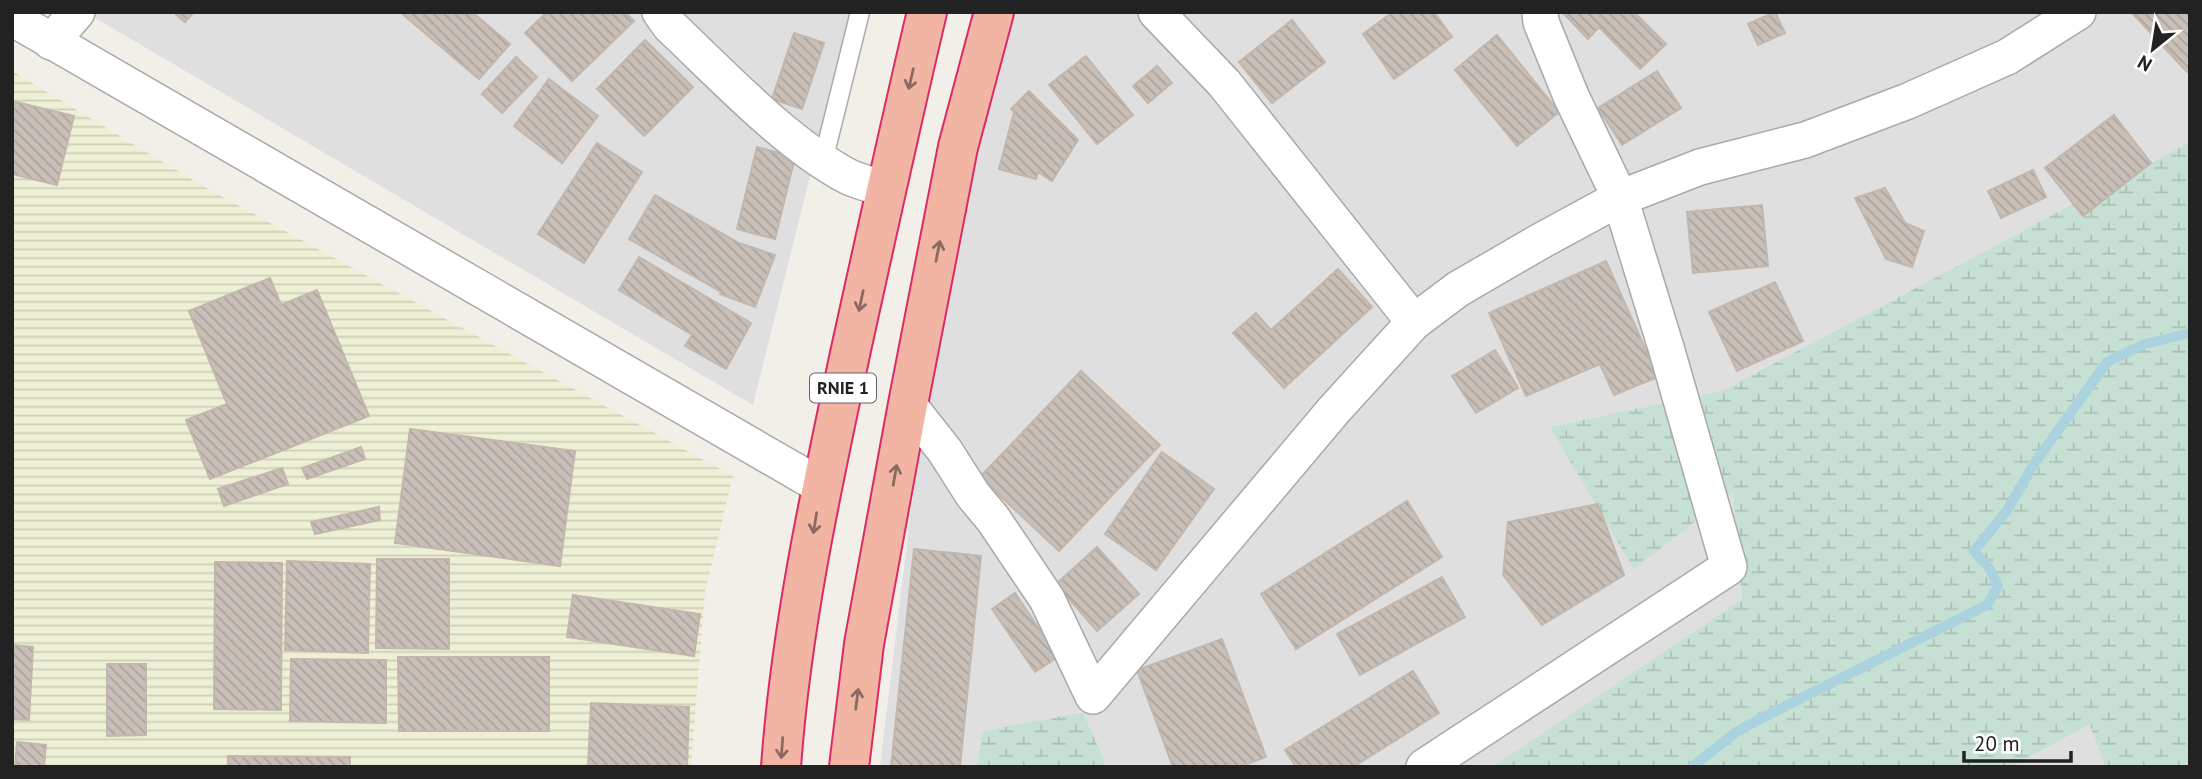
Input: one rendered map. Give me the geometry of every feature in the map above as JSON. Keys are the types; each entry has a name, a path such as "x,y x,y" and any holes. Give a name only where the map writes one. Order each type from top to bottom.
{"highway":[{"name":"RNIE 1","path":"781,767 786,703 821,486 885,189 927,12"},
{"path":"849,767 864,644 908,404 958,147 994,12"}],"street":[{"path":"51,42 78,12"},
{"path":"660,12 670,26 790,137 851,178 885,189"},
{"path":"1156,12 1224,83 1414,322"},
{"path":"1424,767 1729,567 1620,198 1571,96 1540,12"},
{"path":"908,404 946,451 973,495 993,519 1047,599 1093,696 1334,410 1414,322 1458,289 1620,198 1700,167 1805,140 1908,101 2007,57 2068,15"},
{"path":"12,19 821,486"}],"lane":[{"path":"822,161 860,12"}],"shaded area":[{"path":"85,12 851,12 753,405"},
{"path":"1008,12 2190,12 2190,142 1724,390 1550,427 1733,492 1742,599 1492,767 1107,767 1083,712 982,731 977,767 880,767 912,501 951,279"},
{"path":"2091,725 2105,767 2011,767"}],"green space":[{"path":"12,71 201,185 733,476 705,591 691,767 12,767"},
{"path":"2190,142 2190,767 2105,767 2090,725 2011,767 1492,767 1742,599 1733,492 1634,569 1550,427 1724,390"},
{"path":"1083,712 1107,767 977,767 982,731"}],"building":[{"path":"173,12 194,12 185,22"},
{"path":"400,12 472,12 510,44 479,79"},
{"path":"547,12 625,12 634,21 572,81 525,33"},
{"path":"1393,12 1434,12 1452,37 1394,79 1363,34"},
{"path":"1562,12 1634,12 1666,44 1640,69 1599,27 1588,39"},
{"path":"1775,12 1785,33 1758,45 1748,24"},
{"path":"2131,12 2190,12 2190,70 2187,72"},
{"path":"1292,20 1325,62 1272,103 1239,62"},
{"path":"794,33 824,43 802,109 772,99"},
{"path":"1497,35 1559,112 1517,146 1455,70"},
{"path":"645,40 693,87 644,136 597,89"},
{"path":"1086,56 1133,115 1097,144 1049,85"},
{"path":"516,57 537,77 502,113 482,94"},
{"path":"1157,66 1172,83 1148,103 1133,86"},
{"path":"1657,71 1681,108 1622,145 1598,108"},
{"path":"549,79 598,116 562,163 514,126"},
{"path":"1029,91 1078,140 1052,181 1038,172 1036,179 999,169 1014,112 1011,109"},
{"path":"12,101 74,116 57,185 12,174"},
{"path":"2114,115 2151,163 2083,216 2045,168"},
{"path":"597,143 642,172 584,263 538,234"},
{"path":"757,147 795,157 775,239 737,229"},
{"path":"2033,170 2046,197 2001,218 1988,191"},
{"path":"1885,188 1905,223 1924,231 1912,267 1886,259 1855,198"},
{"path":"655,195 739,243 775,255 755,307 720,294 721,292 629,239"},
{"path":"1762,205 1768,266 1693,273 1687,212"},
{"path":"639,257 751,323 726,369 685,346 692,335 619,290"},
{"path":"1606,261 1658,377 1614,395 1600,364 1526,396 1489,313"},
{"path":"1338,269 1372,307 1284,388 1233,333 1256,313 1271,330"},
{"path":"270,278 281,305 317,290 369,416 210,479 186,420 227,404 189,311"},
{"path":"1775,282 1803,341 1737,371 1709,312"},
{"path":"1495,350 1518,388 1476,413 1452,376"},
{"path":"1081,371 1160,445 1059,551 980,477"},
{"path":"410,429 575,451 560,566 395,543"},
{"path":"361,447 365,459 307,479 302,468"},
{"path":"1162,452 1214,489 1156,570 1105,534"},
{"path":"282,468 288,484 224,506 218,489"},
{"path":"1407,501 1442,557 1296,649 1261,594"},
{"path":"1598,504 1624,575 1542,625 1503,575 1508,522"},
{"path":"379,507 380,520 315,534 311,522"},
{"path":"1097,547 1139,594 1097,631 1056,584"},
{"path":"914,549 981,556 960,767 891,766"},
{"path":"377,559 449,559 449,649 376,648"},
{"path":"287,561 370,564 368,653 285,650"},
{"path":"215,562 282,563 281,710 214,709"},
{"path":"1442,577 1465,617 1360,675 1337,634"},
{"path":"1015,593 1058,657 1035,672 992,609"},
{"path":"573,595 700,614 694,656 567,637"},
{"path":"1222,639 1266,757 1239,767 1173,767 1137,670"},
{"path":"12,645 33,647 29,720 12,719"},
{"path":"398,657 549,657 549,731 399,731"},
{"path":"291,659 386,660 386,723 290,721"},
{"path":"107,664 146,664 146,735 107,736"},
{"path":"1413,671 1439,713 1353,767 1296,767 1285,750"},
{"path":"591,703 689,707 687,767 588,767"},
{"path":"17,742 46,745 44,767 15,767"},
{"path":"228,756 350,757 350,767 228,767"}],"waterway":[{"path":"1692,767 1736,732 1987,605 1998,586 1989,568 1974,551 2006,512 2034,464 2107,362 2145,344 2190,333"}]}
